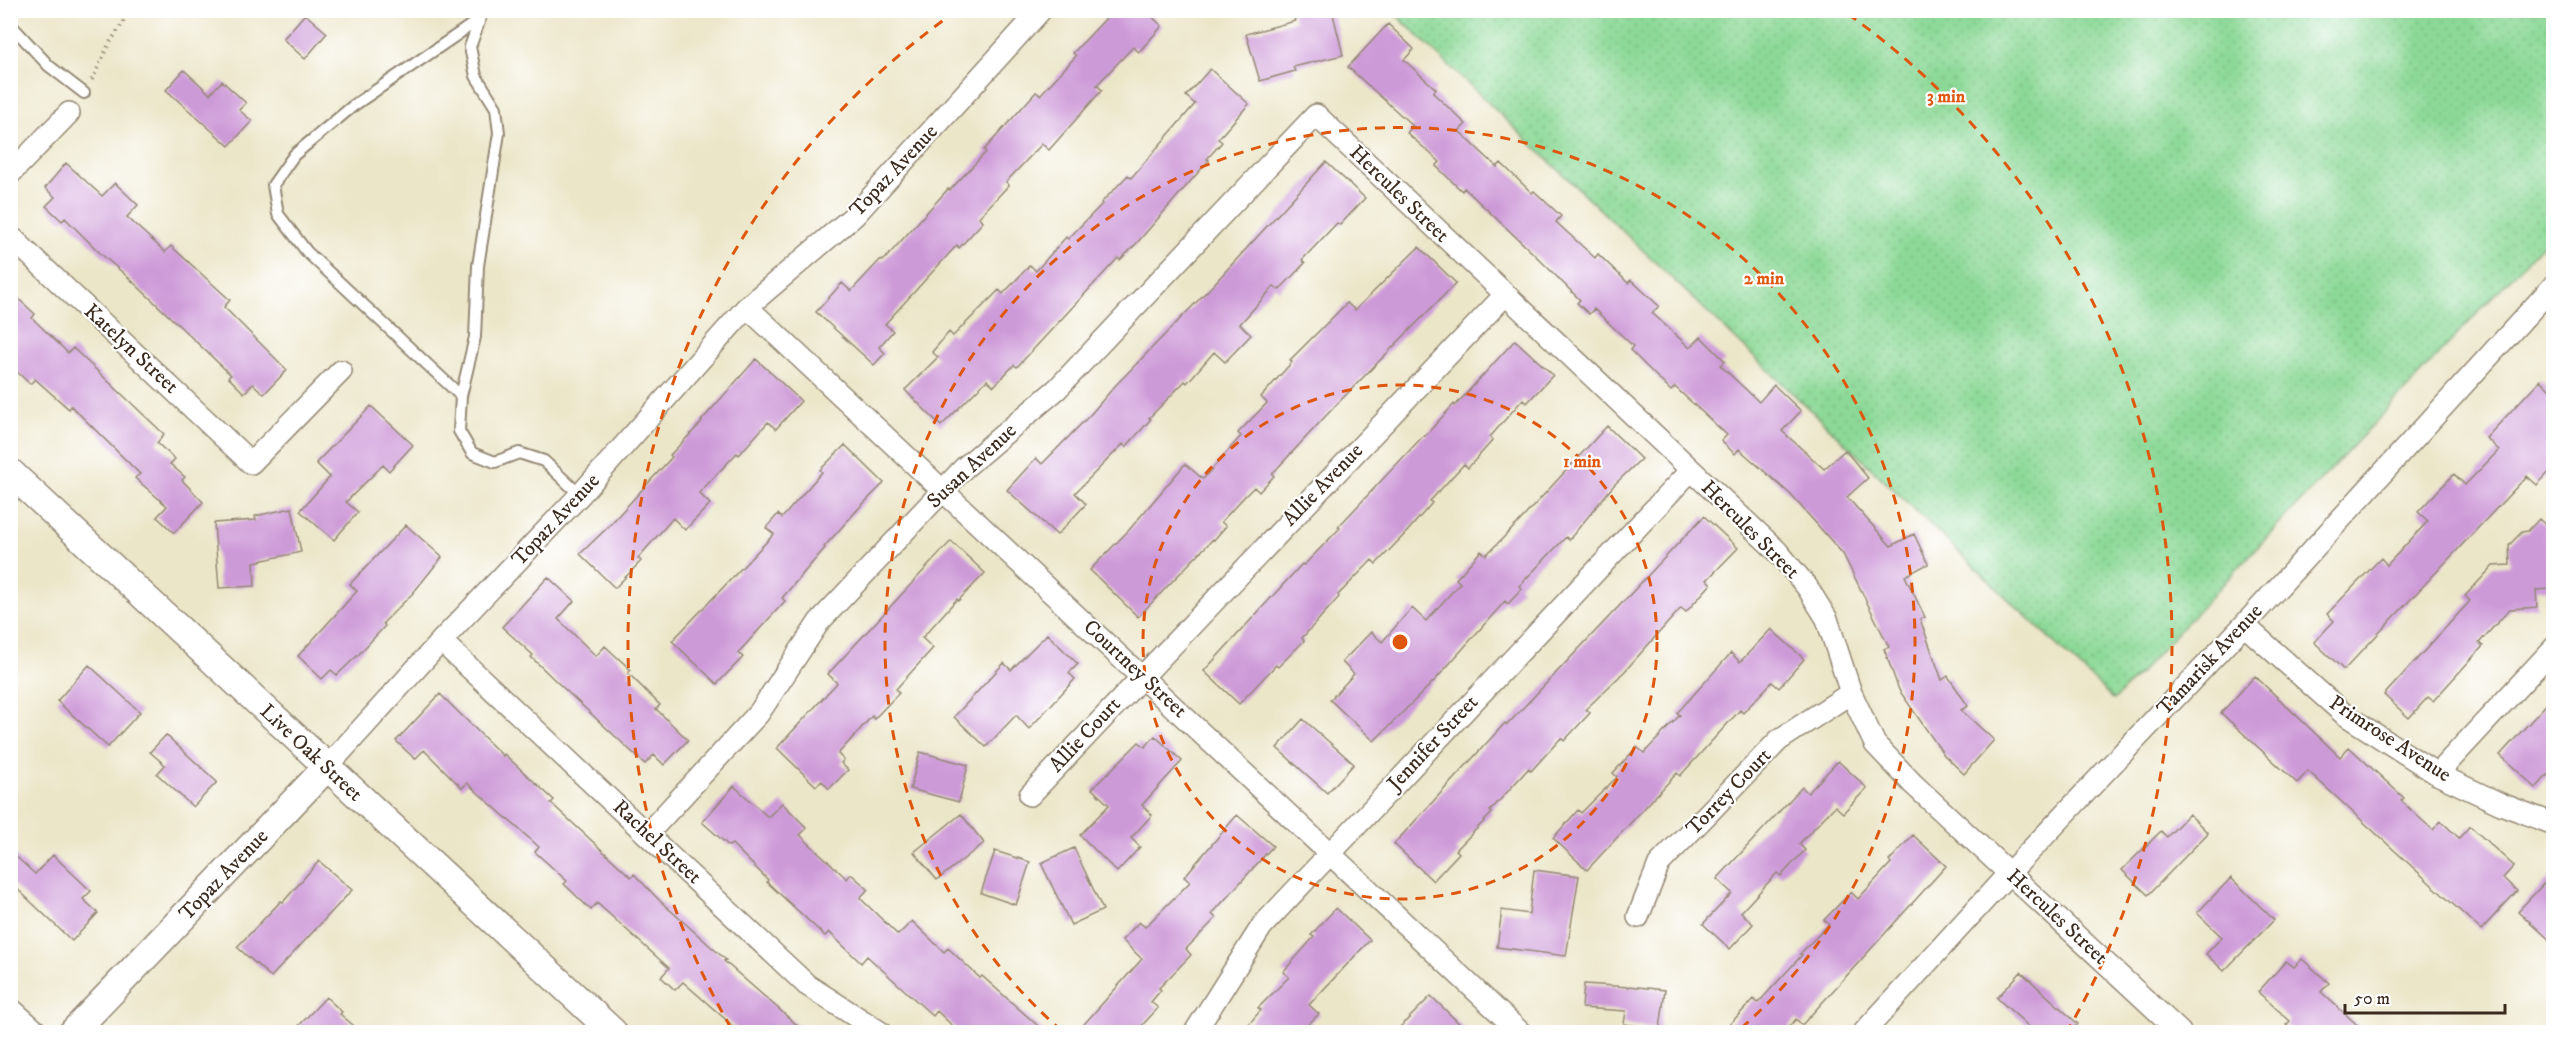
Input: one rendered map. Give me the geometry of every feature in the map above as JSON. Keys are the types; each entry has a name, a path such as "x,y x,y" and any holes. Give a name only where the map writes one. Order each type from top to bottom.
{"street":[{"name":"Topaz Avenue","path":"73,1032 327,767 441,641 580,495 747,307 855,216 1041,10"},
{"path":"10,174 69,113"},
{"name":"Hercules Street","path":"1316,115 1777,551 1807,587 1827,619 1851,693 1875,744 1913,784 2010,872 2177,1031"},
{"name":"Susan Avenue","path":"648,833 759,713 819,621 964,468 1057,389 1316,115"},
{"name":"Katelyn Street","path":"10,236 251,463 341,371"},
{"name":"Tamarisk Avenue","path":"1864,1032 2010,872 2244,625 2553,285"},
{"name":"Allie Avenue","path":"1142,675 1505,295"},
{"name":"Courtney Street","path":"747,307 944,489 1520,1032"},
{"name":"Jennifer Street","path":"1195,1032 1262,926 1691,470"},
{"name":"Live Oak Street","path":"10,472 613,1032"},
{"name":"Primrose Avenue","path":"2244,625 2344,714 2437,774 2500,804 2553,824"},
{"name":"Rachel Street","path":"441,641 648,833 807,985 880,1032"},
{"path":"2437,774 2553,648"},
{"name":"Allie Court","path":"1030,795 1142,675"},
{"name":"Torrey Court","path":"1638,917 1659,864 1779,740 1851,693"},
{"path":"10,1008 37,1032"}],"lane":[{"path":"461,396 307,252 278,214 273,184 294,155 353,106 480,19 488,10"},
{"path":"480,19 470,47 476,76 496,108 499,133 478,266 475,337 461,396 459,431 472,453 495,462 519,453 544,460 580,495"},
{"path":"10,24 49,66 84,93"}],"path":[{"path":"84,93 109,44 131,10"}],"green space":[{"path":"1392,11 2553,11 2553,233 2114,700"}],"building":[{"path":"1114,10 1145,10 1162,26 1139,52 1133,47 1097,85 1102,90 1049,150 1042,144 1006,182 1009,185 979,217 983,222 959,248 957,245 885,324 893,331 879,347 885,353 874,365 816,312 842,283 851,291 881,259 883,261 948,189 950,190 986,152 984,150 1036,92 1040,95 1076,56 1073,53"},
{"path":"1292,10 1332,10 1343,55 1293,67 1295,71 1260,81 1246,34 1295,21"},
{"path":"305,14 327,33 305,59 283,39"},
{"path":"1388,24 1414,49 1404,60 1436,89 1433,93 1466,124 1459,131 1497,167 1501,163 1532,193 1534,191 1561,216 1556,222 1595,258 1598,254 1628,283 1631,280 1659,306 1652,313 1690,348 1701,337 1725,361 1720,365 1759,402 1774,385 1801,411 1782,431 1824,469 1845,450 1868,478 1847,497 1891,546 1914,534 1928,564 1905,576 1925,617 1920,619 1942,680 1948,676 1968,706 1961,710 1994,740 1964,774 1944,755 1899,690 1884,649 1889,647 1843,554 1790,494 1739,449 1735,454 1721,441 1727,435 1675,387 1671,391 1630,350 1633,346 1594,309 1589,314 1577,303 1580,300 1535,255 1464,188 1462,191 1436,166 1440,162 1407,133 1413,126 1348,67"},
{"path":"1210,69 1249,104 1218,139 1222,142 1207,159 1209,160 1136,244 1120,260 1118,258 1017,367 1014,365 994,386 987,380 941,426 905,390 938,357 932,352 949,332 953,336 999,290 1003,294 1030,265 1036,271 1066,237 1068,239 1128,175 1131,178 1195,104 1186,96"},
{"path":"184,70 210,94 222,81 246,103 239,110 252,121 229,146 166,90"},
{"path":"1326,162 1365,198 1340,225 1337,223 1302,260 1305,263 1279,290 1274,286 1240,324 1251,335 1225,362 1214,352 1187,383 1185,381 1149,418 1151,419 1126,447 1123,444 1075,493 1086,504 1057,535 1007,490 1036,458 1042,464 1090,415"},
{"path":"66,163 102,196 115,183 138,205 127,217 165,252 171,246 230,300 224,307 287,370 264,394 253,384 244,393 228,377 231,375 130,279 65,218 62,221 46,206 55,197 45,188"},
{"path":"1419,247 1456,283 1336,405 1272,474 1274,476 1259,492 1254,487 1244,497 1221,522 1226,526 1214,540 1138,617 1090,570 1129,530 1185,464 1203,479 1241,436 1238,433 1267,403 1261,397 1292,362 1290,360 1347,303 1355,310"},
{"path":"10,291 35,314 32,318 68,353 73,348 164,434 157,443 175,459 170,464 185,477 182,480 203,502 174,533 157,517 167,506 135,478 140,474 71,406 69,409 35,379 30,384 10,365"},
{"path":"1515,340 1553,375 1527,403 1523,399 1490,437 1493,440 1468,468 1464,464 1430,501 1432,503 1405,534 1376,564 1372,560 1338,595 1339,597 1302,638 1304,641 1278,667 1276,665 1239,704 1204,671 1302,564 1304,565 1340,528 1338,527"},
{"path":"756,359 801,401 776,429 768,422 739,455 737,453 699,493 710,504 685,530 673,518 638,558 641,561 615,588 580,554 672,457 670,455 702,422"},
{"path":"2540,380 2553,393 2553,468 2537,485 2527,476 2344,670 2314,642 2334,621 2327,614 2381,558 2387,565 2428,521 2418,512 2454,474 2465,485 2499,450 2486,438"},
{"path":"371,406 413,445 389,471 383,465 346,502 358,512 334,540 300,511 330,477 316,463"},
{"path":"1607,426 1641,459 1614,485 1569,540 1566,537 1519,586 1522,589 1508,604 1505,601 1436,679 1374,741 1330,700 1354,674 1342,662 1371,632 1382,642 1412,608 1426,621 1460,583 1456,579 1481,551 1486,555"},
{"path":"845,445 884,483 824,547 782,598 785,601 738,653 743,657 717,684 672,641 774,534 766,528 778,514 782,518 822,472 820,470"},
{"path":"292,508 301,552 254,562 255,586 219,588 214,523 256,520 255,516"},
{"path":"1704,516 1738,548 1707,580 1711,584 1686,612 1681,608 1624,672 1586,709 1590,713 1564,741 1561,738 1531,771 1529,768 1490,811 1492,813 1456,850 1459,853 1433,881 1394,844 1505,723 1507,725"},
{"path":"2539,519 2553,532 2553,589 2536,590 2537,607 2510,609 2479,643 2483,646 2433,701 2428,697 2409,718 2384,695 2470,601 2465,596 2493,566 2510,565 2509,545 2522,532 2528,531"},
{"path":"406,525 442,557 413,593 383,623 385,626 359,654 337,675 331,670 322,679 298,656 357,591 350,584"},
{"path":"951,541 985,573 958,601 957,599 922,638 933,648 896,689 899,693 874,719 872,716 838,754 844,760 841,763 848,770 829,789 822,781 816,786 777,748 837,683 828,674"},
{"path":"548,577 574,601 558,619 596,656 605,646 631,670 628,673 660,705 656,709 688,740 664,765 654,755 645,764 502,627"},
{"path":"1771,629 1804,659 1779,688 1772,682 1743,713 1740,710 1680,776 1677,773 1587,870 1553,838 1578,810 1581,813 1617,777 1613,773 1637,747 1644,753 1680,715 1677,713 1731,653 1740,662"},
{"path":"1047,634 1078,664 1069,673 1075,679 1029,729 1016,715 986,747 954,717 1004,663 1011,670"},
{"path":"89,665 140,712 108,747 57,701"},
{"path":"2255,676 2340,757 2349,747 2404,798 2401,801 2433,830 2441,821 2459,838 2470,826 2514,866 2503,878 2517,891 2481,930 2308,771 2297,783 2221,713"},
{"path":"440,694 503,756 504,754 554,800 551,803 631,877 634,874 660,901 726,960 724,961 805,1032 740,1032 683,982 675,990 661,977 669,968 597,903 591,910 564,884 567,881 535,852 539,847 467,783 462,788 424,750 415,759 396,741"},
{"path":"2553,697 2553,769 2536,788 2500,755"},
{"path":"1303,719 1354,764 1327,793 1277,748"},
{"path":"166,735 217,782 193,807 157,774 165,765 150,752"},
{"path":"1155,736 1182,761 1142,805 1152,815 1131,838 1140,847 1117,872 1080,835 1109,805 1092,789 1139,742 1145,747"},
{"path":"920,752 968,765 959,802 910,789"},
{"path":"1838,761 1867,788 1843,813 1835,806 1799,844 1805,850 1781,876 1777,873 1741,912 1753,924 1730,949 1703,924 1732,893 1717,879 1802,787 1808,793"},
{"path":"734,786 768,817 782,803 807,828 800,835 847,879 851,874 868,889 860,898 898,935 912,921 944,952 948,948 1045,1032 959,1032 937,1011 933,1016 867,956 861,963 829,932 825,936 767,882 768,880 732,844 729,846 702,822"},
{"path":"961,814 984,843 937,880 914,852"},
{"path":"2189,814 2208,833 2148,895 2122,870 2161,831 2167,837"},
{"path":"1237,815 1273,846 1212,914 1216,918 1186,949 1191,955 1159,988 1161,990 1151,1002 1158,1008 1136,1032 1077,1032 1142,959 1122,940 1139,922 1145,927 1190,882 1184,877"},
{"path":"1913,835 1946,866 1802,1025 1796,1019 1784,1032 1722,1032 1754,999 1758,1003 1829,924 1824,920 1851,892 1858,899"},
{"path":"1074,848 1103,910 1071,925 1041,863"},
{"path":"10,851 35,874 53,855 91,891 83,899 98,913 72,941 10,882"},
{"path":"995,851 1030,862 1016,905 981,893"},
{"path":"319,861 352,890 271,977 237,947 281,901 283,902"},
{"path":"1534,870 1579,876 1566,956 1497,947 1502,910 1529,914"},
{"path":"2553,874 2553,943 2518,911"},
{"path":"2231,878 2274,920 2224,971 2206,954 2222,937 2197,913"},
{"path":"1336,908 1370,940 1309,1005 1319,1014 1300,1032 1242,1032 1261,1010 1258,1008 1289,977 1283,972 1314,937 1311,935"},
{"path":"2302,959 2329,983 2321,992 2365,1032 2294,1032 2286,1025 2290,1021 2258,992 2286,961 2294,967"},
{"path":"2021,972 2078,1024 2070,1032 2035,1032 1997,998"},
{"path":"1584,984 1665,990 1660,1029 1624,1024 1626,1011 1582,1008"},
{"path":"1431,996 1468,1032 1395,1032"},
{"path":"326,997 342,1012 340,1014 361,1032 293,1032"}]}
